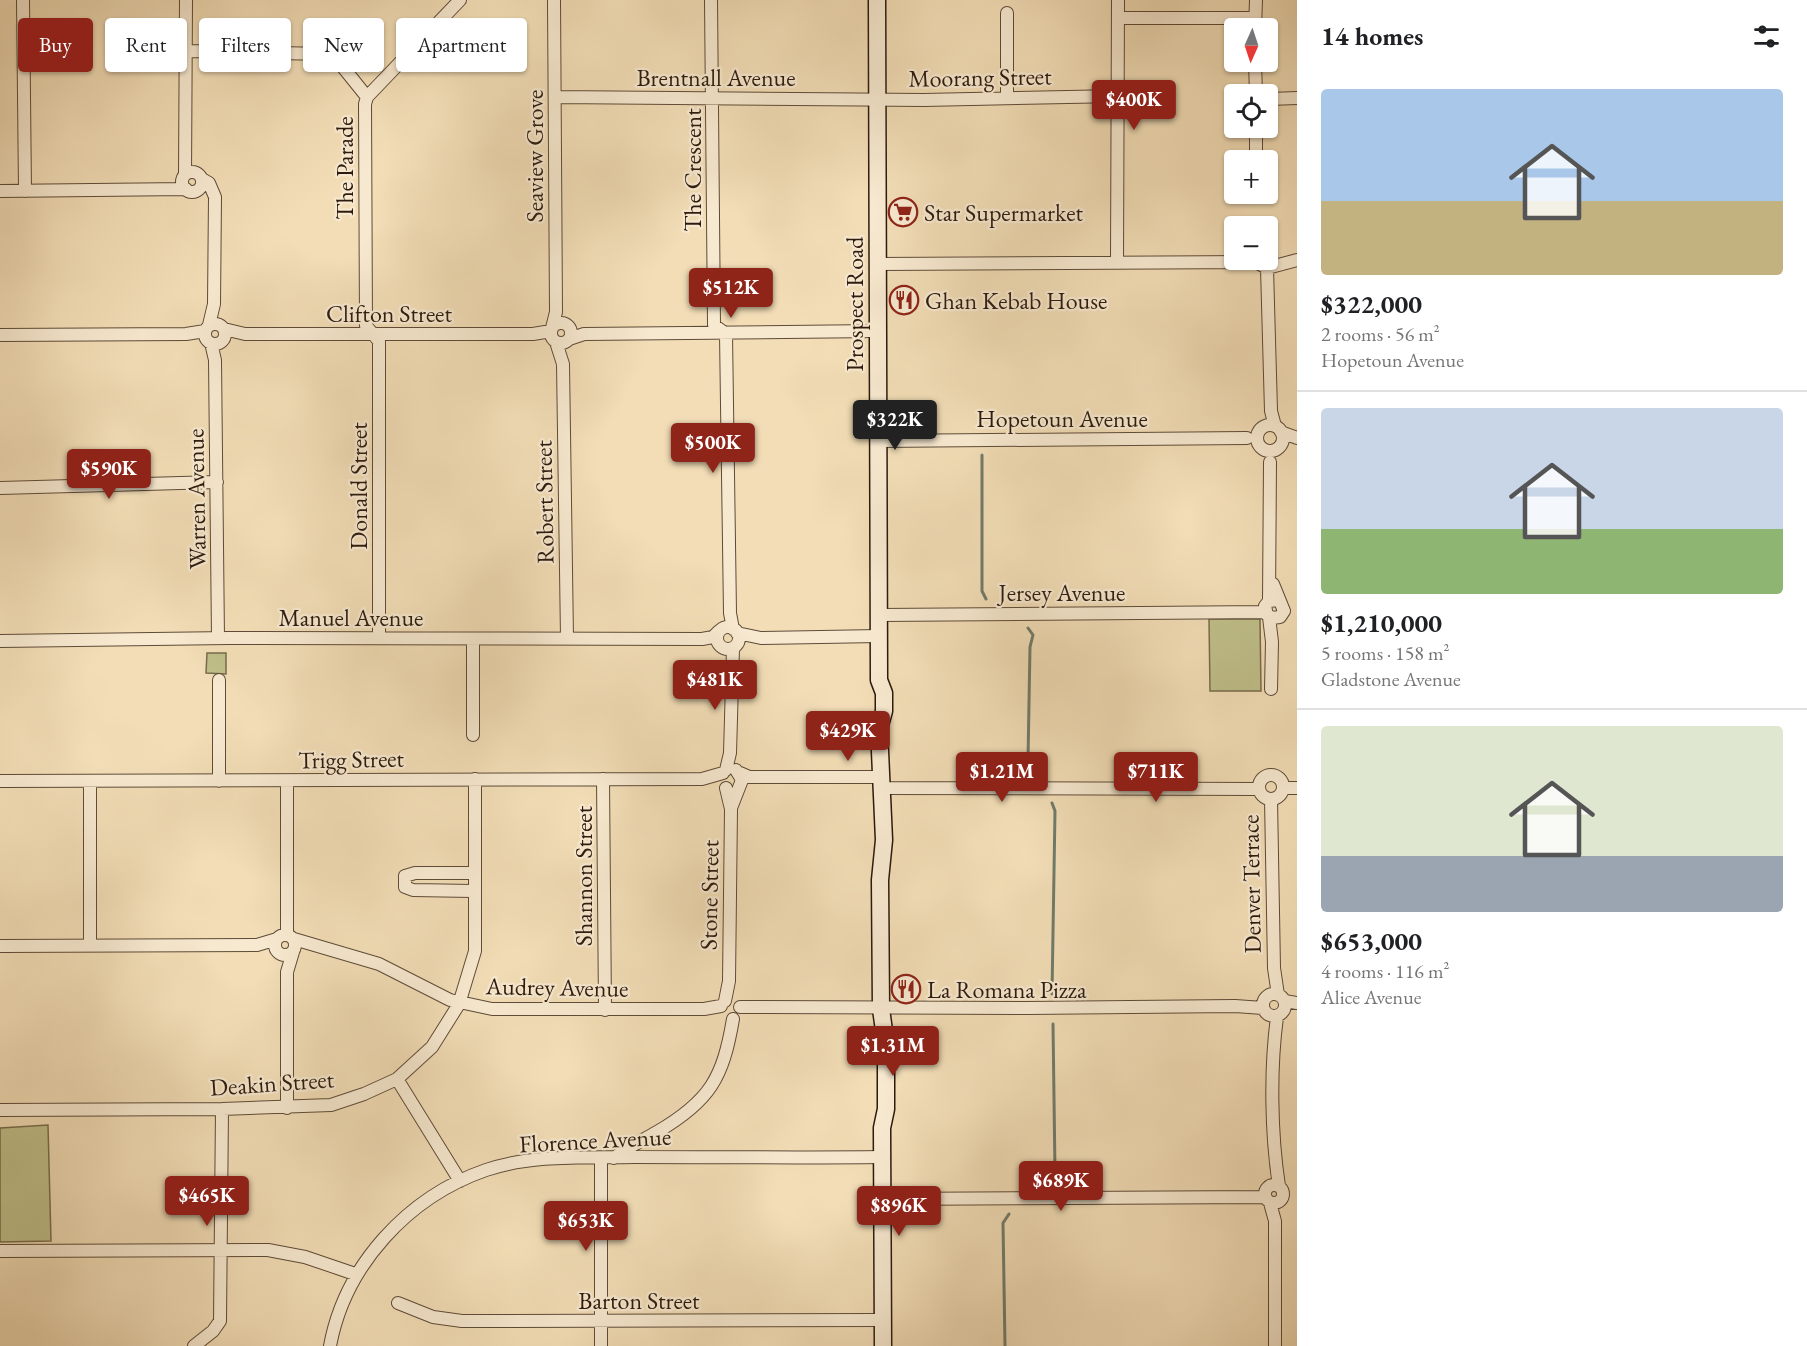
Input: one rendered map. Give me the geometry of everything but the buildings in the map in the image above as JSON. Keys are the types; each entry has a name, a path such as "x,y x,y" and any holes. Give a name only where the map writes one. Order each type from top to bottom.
{"main road":[{"name":"Prospect Road","path":"878,0 879,680 884,693 884,711 879,729 884,840 880,880 881,1017 886,1045 886,1109 882,1128 883,1346"}],"street":[{"path":"23,0 26,191"},
{"path":"186,0 186,18"},
{"name":"The Parade","path":"375,335 366,326 367,97 460,0"},
{"name":"Seaview Grove","path":"554,0 556,312 560,334"},
{"name":"The Crescent","path":"711,0 714,325 726,334"},
{"path":"1117,262 1118,0"},
{"path":"1255,18 1256,0"},
{"path":"1007,13 1007,98"},
{"path":"1118,18 1224,22"},
{"path":"187,51 326,54 338,61 367,97"},
{"path":"0,191 166,189 192,181 186,155 186,72"},
{"name":"Moorang Street","path":"878,99 1119,96"},
{"name":"Brentnall Avenue","path":"555,97 878,99"},
{"path":"1278,99 1297,98"},
{"name":"Warren Avenue","path":"192,181 214,202 218,638"},
{"path":"1278,265 1297,260"},
{"path":"878,264 1224,262"},
{"path":"1267,270 1271,411 1271,578 1274,609 1271,689"},
{"name":"Clifton Street","path":"0,335 726,334 877,331"},
{"name":"Robert Street","path":"560,334 563,364 567,638"},
{"name":"Stone Street","path":"607,1158 657,1132 702,1099 714,1084 726,1056 729,1037 731,669 728,638 730,613 726,334"},
{"name":"Donald Street","path":"375,335 379,341 379,638"},
{"name":"Hopetoun Avenue","path":"878,441 1246,438 1270,441"},
{"path":"1270,441 1297,438"},
{"path":"0,488 217,482"},
{"name":"Jersey Avenue","path":"879,615 1246,611 1297,608"},
{"name":"Manuel Avenue","path":"0,641 218,638 702,639 879,636"},
{"path":"473,639 473,735"},
{"path":"219,680 219,781"},
{"path":"1271,776 1279,779 1283,788 1280,795 1271,799 1263,796 1259,789 1261,781 1271,776"},
{"name":"Trigg Street","path":"0,782 731,779 761,777 880,782 1259,789"},
{"name":"Deakin Street","path":"0,1110 222,1109 331,1105 364,1094 397,1079 432,1047 459,1004 475,951 473,873 475,779"},
{"name":"Shannon Street","path":"603,779 605,1010"},
{"path":"90,781 90,946"},
{"path":"287,781 285,944 287,1108"},
{"path":"1283,788 1297,788"},
{"name":"Denver Terrace","path":"1271,799 1274,968 1279,1005 1274,1039 1275,1346"},
{"path":"473,873 415,873 405,876 405,887 413,890 473,891"},
{"name":"Audrey Avenue","path":"0,946 315,945 379,964 459,1004 492,1010 760,1009 881,1017 1279,1005"},
{"path":"397,1079 460,1181"},
{"path":"194,1346 213,1331 220,1321 222,1109"},
{"name":"Florence Avenue","path":"330,1346 333,1329 355,1274 381,1240 411,1211 460,1181 487,1170 544,1159 882,1157"},
{"path":"601,1346 607,1158"},
{"path":"882,1199 1297,1194"},
{"path":"0,1251 268,1250 305,1257 355,1274"},
{"name":"Barton Street","path":"398,1303 433,1317 462,1321 883,1320"}],"green space":[{"path":"1209,619 1260,619 1261,691 1210,691"},
{"path":"207,653 226,653 226,674 206,673"},
{"path":"48,1125 51,1241 0,1242 0,1128"}],"waterway":[{"path":"982,455 982,591 986,599"},
{"path":"1028,628 1033,635 1030,647 1028,759 1033,768"},
{"path":"1052,803 1055,811 1052,994"},
{"path":"1051,1179 1055,1172 1053,1024"},
{"path":"1005,1346 1003,1223 1009,1214"}],"place":[{"name":"Star Supermarket","path":"903,212"},
{"name":"Ghan Kebab House","path":"904,300"},
{"name":"La Romana Pizza","path":"906,989"}]}
